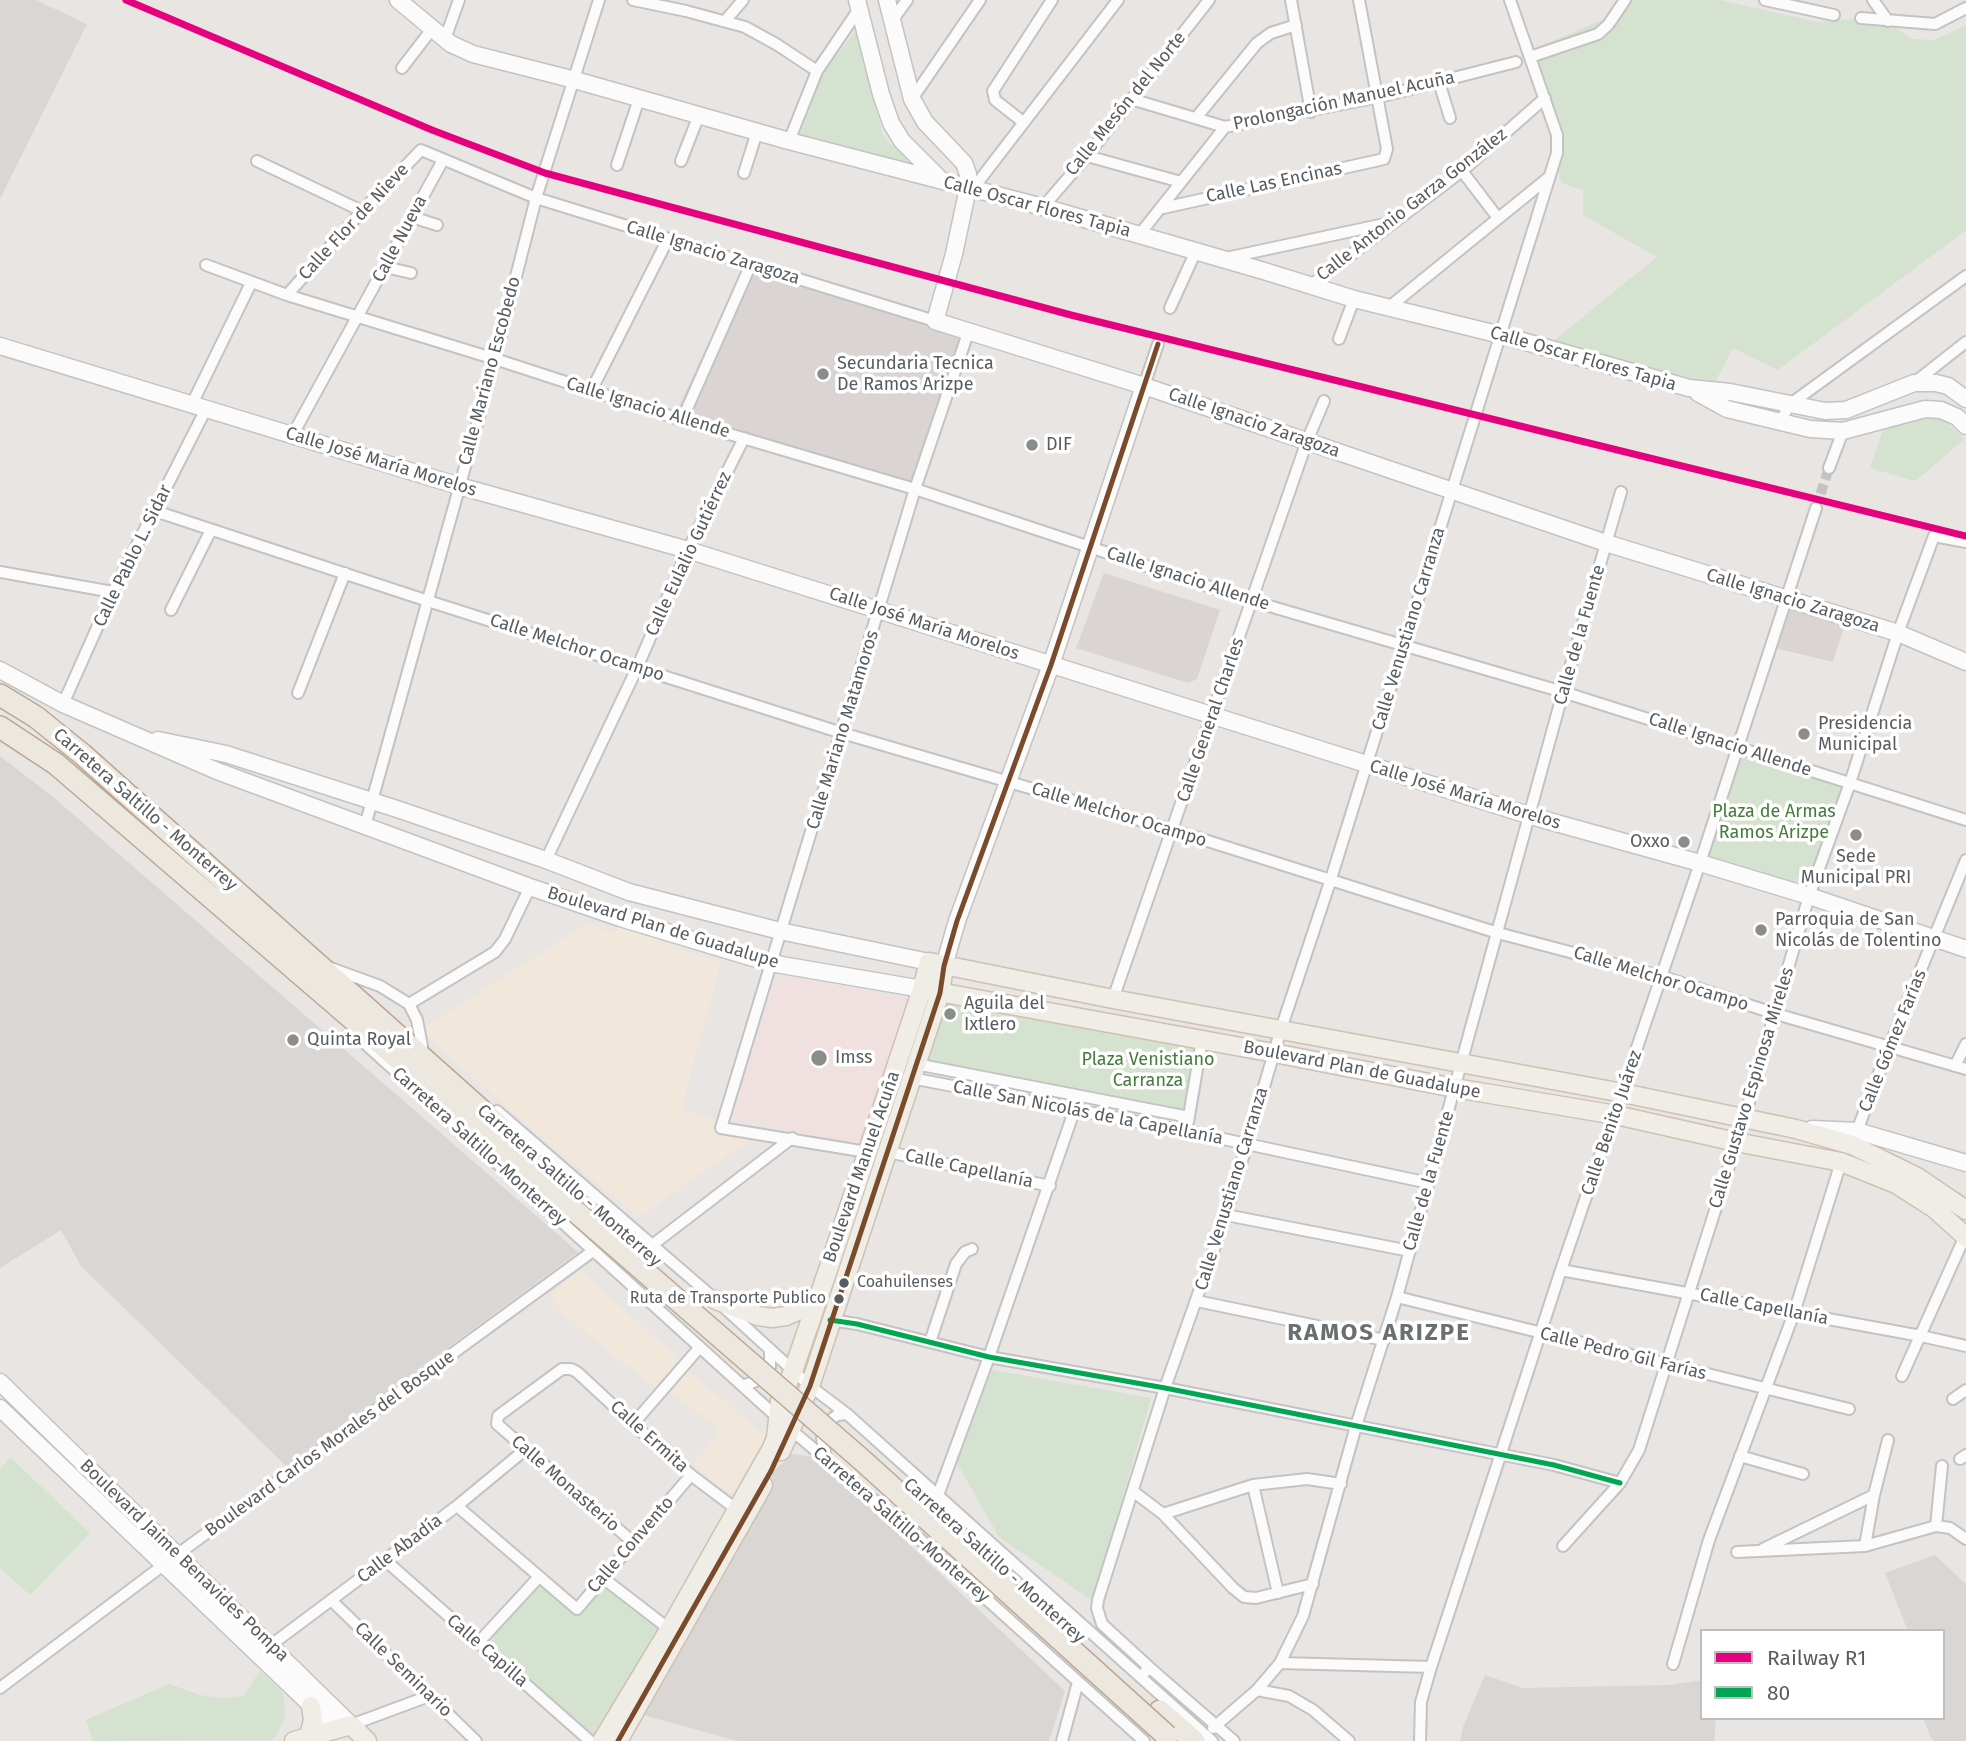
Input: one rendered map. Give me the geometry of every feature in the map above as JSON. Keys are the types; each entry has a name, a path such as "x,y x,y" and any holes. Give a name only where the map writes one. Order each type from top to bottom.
{"highway":[{"name":"Carretera Saltillo - Monterrey","path":"0,695 36,717 82,754 258,910 382,1022 492,1129 1169,1738"},
{"name":"Carretera Saltillo - Monterrey","path":"0,727 56,764 882,1460 1194,1741"}],"main road":[{"name":"Boulevard Manuel Acuña","path":"783,1422 780,1401 793,1371 922,989 936,964"},
{"name":"Boulevard Manuel Acuña","path":"618,1741 674,1633 740,1516 783,1422 810,1385 940,993 936,964"},
{"name":"Boulevard Plan de Guadalupe","path":"936,964 1854,1138 1966,1210"},
{"name":"Boulevard Plan de Guadalupe","path":"922,989 1455,1088 1616,1115 1841,1162 1896,1184 1935,1209 1965,1237"},
{"path":"716,1300 758,1316 772,1318 786,1316 816,1303"},
{"name":"Boulevard Manuel Acuña","path":"602,1741 674,1633"},
{"path":"301,1739 313,1720 311,1706"},
{"path":"301,1739 339,1733"},
{"name":"Boulevard Jaime Benavides Pompa","path":"339,1733 367,1741"}],"street":[{"name":"Calle Oscar Flores Tapia","path":"398,0 439,34 473,54 789,141 1043,207 1354,299 1501,335 1689,388 1730,392 1825,411 1846,411 1914,383 1948,386 1966,399"},
{"path":"402,68 439,34 459,0"},
{"name":"Calle Mariano Escobedo","path":"365,825 495,359 536,198 599,0"},
{"path":"633,0 725,21 760,34 817,71"},
{"path":"686,11 695,0"},
{"path":"725,21 743,0"},
{"path":"887,0 912,99 925,122 964,163 968,174 970,189 935,321"},
{"path":"891,21 907,0"},
{"path":"912,99 980,0"},
{"path":"1023,122 999,104 993,91 1052,0"},
{"path":"970,189 1118,0"},
{"name":"Calle Mesón del Norte","path":"1043,207 1087,156 1209,0"},
{"path":"1291,0 1311,112"},
{"path":"1359,0 1379,97"},
{"name":"Calle Venustiano Carranza","path":"1234,1741 1215,1727 1102,1624 1097,1608 1166,1388 1226,1215 1281,1029 1472,431 1558,145 1545,98 1510,0"},
{"path":"1765,0 1834,15"},
{"path":"1873,0 1888,21"},
{"path":"1861,18 1935,24 1964,9 1955,0"},
{"path":"1530,57 1598,34 1608,26 1622,1"},
{"path":"789,141 817,71 860,3"},
{"path":"860,3 886,108 896,133 911,152 943,181"},
{"path":"1196,118 1256,43 1271,33 1296,25"},
{"name":"Prolongación Manuel Acuña","path":"1131,99 1225,127 1379,97 1516,62"},
{"path":"1439,82 1450,118"},
{"name":"Calle Las Encinas","path":"1163,208 1369,163 1385,157 1387,149 1379,97"},
{"name":"Calle Antonio Garza González","path":"1311,285 1462,171 1545,98"},
{"path":"617,165 639,99"},
{"path":"681,161 699,115"},
{"path":"1139,235 1225,127"},
{"path":"744,173 757,132"},
{"name":"Calle Ignacio Zaragoza","path":"421,150 536,198 1144,386 1606,543 1898,634 1966,662"},
{"name":"Calle Flor de Nieve","path":"287,295 421,150"},
{"path":"1087,156 1181,182"},
{"name":"Calle Nueva","path":"292,436 443,160"},
{"path":"257,161 362,211"},
{"path":"1462,171 1499,218"},
{"path":"1388,308 1548,178"},
{"path":"412,217 437,225"},
{"path":"1221,259 1395,222"},
{"path":"591,391 668,239"},
{"path":"1170,308 1196,251"},
{"path":"682,421 751,264"},
{"name":"Calle Ignacio Allende","path":"206,265 251,283 358,318 495,359 682,421 915,489 1252,601 1563,692 1966,820"},
{"path":"385,267 411,273"},
{"path":"1780,424 1789,405 1966,276"},
{"name":"Calle Pablo L. Sidar","path":"63,704 113,592 155,511 251,283"},
{"path":"1339,339 1354,299"},
{"name":"Calle Mariano Matamoros","path":"792,1138 721,1128 915,489 968,333"},
{"path":"1914,383 1966,342"},
{"name":"Boulevard Manuel Acuña","path":"936,964 957,921 1051,665 1158,344"},
{"name":"Calle José María Morelos","path":"0,346 459,486 688,550 1531,816 1809,896 1966,949"},
{"name":"Calle Oscar Flores Tapia","path":"1689,388 1727,409 1780,424 1810,429 1843,430 1925,409 1941,410 1963,417"},
{"name":"Calle General Charles","path":"1113,999 1307,441 1324,401"},
{"path":"1829,468 1843,430"},
{"name":"Calle Eulalio Gutiérrez","path":"546,860 637,668 688,550 744,438"},
{"name":"Calle de la Fuente","path":"1215,1727 1257,1690 1280,1663 1303,1616 1356,1426 1397,1297 1563,692 1621,492"},
{"name":"Calle Benito Juárez","path":"1420,1741 1421,1702 1431,1667 1816,508"},
{"name":"Calle Melchor Ocampo","path":"155,511 842,733 1173,830 1330,882 1498,933 1660,976 1776,1014 1961,1068"},
{"path":"171,610 211,530"},
{"name":"Calle Gustavo Espinosa Mireles","path":"1563,1546 1620,1483 1639,1450 1744,1119 1809,896 1850,783 1898,634 1933,539 1938,535 1966,542"},
{"path":"0,572 113,592"},
{"path":"298,693 345,573"},
{"name":"Boulevard Plan de Guadalupe","path":"0,670 63,704 217,771 530,887 620,918 770,963 922,989"},
{"name":"Boulevard Plan de Guadalupe","path":"146,739 175,742 226,754 546,860 629,892 780,931 936,964"},
{"name":"Calle Gómez Farías","path":"1854,1138 1966,860"},
{"path":"409,1004 495,952 505,939 530,887"},
{"path":"314,962 380,986 409,1004 417,1020 422,1046"},
{"name":"Carretera Saltillo-Monterrey","path":"324,992 338,1015 359,1037 593,1251 1144,1741"},
{"name":"Carretera Saltillo-Monterrey","path":"382,1022 422,1046 716,1300 1212,1741"},
{"path":"1186,1131 1202,1040"},
{"path":"1961,1068 1966,1044"},
{"name":"Calle San Nicolás de la Capellanía","path":"914,1071 969,1074 1189,1117"},
{"name":"Calle San Nicolás de la Capellanía","path":"914,1071 965,1088 1186,1131 1246,1146 1429,1183"},
{"path":"965,1088 969,1074"},
{"path":"1031,1101 1035,1087"},
{"path":"938,1496 1050,1186 1079,1097"},
{"path":"1146,1124 1150,1110"},
{"path":"651,1246 792,1138 867,1152"},
{"path":"1854,1138 1966,1163"},
{"name":"Calle Capellanía","path":"888,1152 1050,1186"},
{"path":"1673,1664 1709,1540 1794,1313 1841,1162"},
{"path":"1226,1215 1410,1251"},
{"path":"1902,1376 1965,1237"},
{"path":"930,1342 956,1264 965,1252 972,1249"},
{"name":"Boulevard Carlos Morales del Bosque","path":"0,1688 178,1554 593,1251"},
{"name":"Calle Capellanía","path":"1561,1270 1966,1346"},
{"name":"Calle Pedro Gil Farías","path":"1397,1297 1849,1409"},
{"path":"1197,1301 1384,1340"},
{"path":"830,1320 857,1324 989,1357 1166,1388 1576,1470 1620,1483"},
{"path":"633,1424 701,1347"},
{"path":"743,1386 763,1378 770,1367 770,1349"},
{"name":"Calle Ermita","path":"497,1424 498,1416 562,1369 571,1369 740,1516"},
{"name":"Boulevard Jaime Benavides Pompa","path":"0,1382 271,1645 339,1733"},
{"path":"1953,1399 1966,1390"},
{"name":"Boulevard Jaime Benavides Pompa","path":"0,1408 339,1733"},
{"path":"826,1458 822,1438 826,1424 837,1415 847,1414"},
{"name":"Calle Monasterio","path":"497,1424 634,1543"},
{"path":"1865,1546 1888,1440"},
{"name":"Calle Abadía","path":"271,1645 457,1506 526,1450"},
{"path":"1740,1456 1803,1474"},
{"path":"1936,1527 1942,1466"},
{"name":"Calle Convento","path":"538,1578 577,1609 691,1475"},
{"path":"1163,1514 1254,1485 1307,1479 1341,1484"},
{"path":"1254,1485 1278,1593"},
{"path":"1134,1492 1163,1514 1240,1594 1253,1599 1313,1584"},
{"path":"1759,1551 1874,1495"},
{"path":"457,1506 538,1578 478,1643"},
{"path":"1737,1552 1865,1546 1936,1527 1950,1528 1966,1539"},
{"name":"Calle Capilla","path":"385,1560 590,1741"},
{"path":"603,1578 674,1633"},
{"name":"Calle Seminario","path":"331,1600 476,1741"},
{"path":"1280,1663 1431,1667"},
{"path":"1139,1675 1150,1668"},
{"path":"1062,1741 1078,1682"},
{"path":"1257,1690 1289,1696 1313,1710 1349,1741"},
{"path":"339,1733 429,1696"}],"shaded area":[{"path":"0,0 36,0 87,24 0,199"},
{"name":"Secundaria Tecnica De Ramos Arizpe","path":"742,271 966,332 915,486 674,417"},
{"path":"1104,573 1220,610 1197,679 1188,683 1076,648"},
{"path":"1787,599 1847,618 1833,662 1771,647"},
{"path":"0,756 53,797 578,1252 286,1466 81,1266 61,1230 0,1268"},
{"path":"588,923 612,933 620,924 702,957 721,961 681,1109 716,1120 716,1130 752,1138 639,1217 520,1119 421,1030"},
{"name":"Imss","path":"784,976 910,999 858,1145 731,1117 768,999"},
{"path":"580,1271 678,1358 656,1386 651,1385 562,1313 550,1294"},
{"path":"688,1371 766,1437 731,1494 693,1465 720,1429 670,1392"},
{"path":"792,1454 816,1457 1065,1691 1049,1741 737,1741 643,1715 746,1536 774,1471"},
{"path":"1935,1555 1966,1584 1966,1741 1934,1741 1930,1736 1924,1720 1945,1720 1945,1629 1907,1629 1885,1573"},
{"path":"1485,1675 1523,1688 1671,1685 1700,1680 1700,1720 1716,1720 1714,1741 1460,1741 1463,1727"}],"green space":[{"path":"1617,0 1719,0 1817,22 1881,17 1911,39 1934,40 1966,25 1966,230 1778,370 1733,348 1714,384 1551,343 1657,257 1583,215 1583,190 1561,183 1531,50 1607,18"},
{"path":"856,31 883,136 917,169 799,136 824,70"},
{"path":"1913,416 1941,417 1965,439 1915,481 1870,468 1885,424"},
{"name":"Plaza de Armas Ramos Arizpe","path":"1738,748 1849,784 1809,895 1701,862"},
{"name":"Plaza Venistiano Carranza","path":"945,996 1196,1044 1183,1113 924,1061"},
{"path":"992,1370 1151,1398 1093,1601 999,1537 957,1463"},
{"path":"10,1457 90,1533 30,1595 0,1568 0,1469"},
{"path":"604,1583 659,1628 595,1736 487,1643 537,1584 576,1615"},
{"path":"260,1671 283,1693 285,1704 285,1718 271,1740 93,1741 86,1720 169,1684 200,1695 219,1698 244,1696"}],"tunnel":[{"path":"1816,508 1829,468"}],"rail line":[{"name":"R1","path":"126,0 432,130 545,173 1071,315 1966,536"}],"transit line":[{"path":"618,1741 771,1471 810,1386 940,993 944,966 957,921 1051,665 1158,344"},
{"name":"80","path":"830,1320 857,1324 989,1357 1165,1388 1554,1465 1620,1483"}],"place":[{"name":"Secundaria Tecnica De Ramos Arizpe","path":"823,374"},
{"name":"DIF","path":"1032,445"},
{"name":"Presidencia Municipal","path":"1804,734"},
{"name":"Sede Municipal PRI","path":"1856,835"},
{"name":"Oxxo","path":"1684,842"},
{"name":"Parroquia de San Nicolás de Tolentino","path":"1761,930"},
{"name":"Aguila del Ixtlero","path":"950,1014"},
{"name":"Quinta Royal","path":"293,1040"},
{"name":"Imss","path":"819,1058"},
{"name":"Coahuilenses","path":"844,1283"},
{"name":"Ruta de Transporte Publico","path":"839,1299"}],"district":[{"name":"RAMOS ARIZPE","path":"1379,1333"}]}
